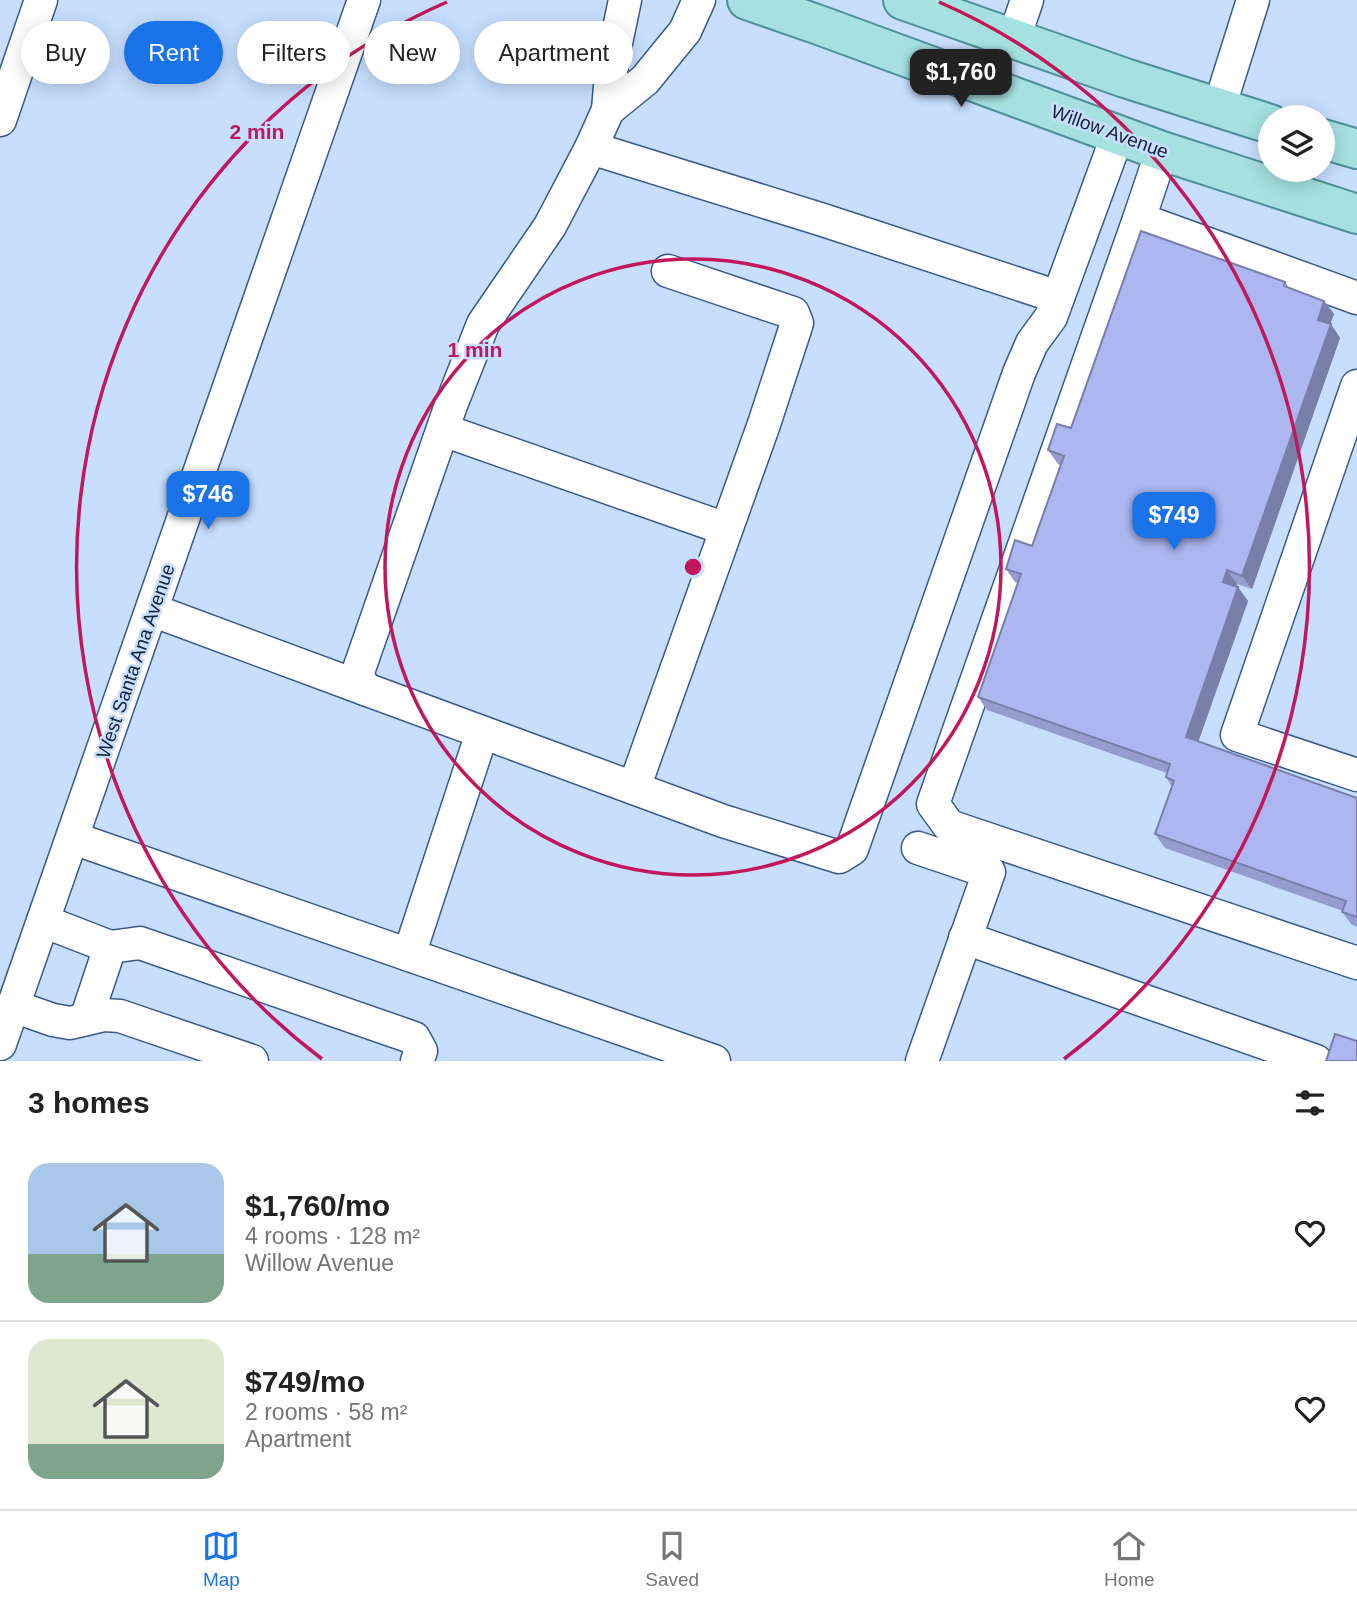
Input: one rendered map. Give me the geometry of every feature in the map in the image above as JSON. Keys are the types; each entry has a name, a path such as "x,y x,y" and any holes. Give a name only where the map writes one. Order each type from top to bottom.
{"main road":[{"name":"Willow Avenue","path":"747,0 1162,151 1357,214"},
{"path":"903,0 1125,78 1258,120"},
{"path":"819,25 835,20 858,19 880,23 978,54 991,54 1002,49 1014,38"},
{"path":"1125,78 1152,103 1158,114 1163,137 1162,151"},
{"path":"1335,143 1357,149"}],"street":[{"path":"0,120 11,53 41,0"},
{"name":"West Santa Ana Avenue","path":"0,1044 364,0"},
{"path":"365,689 357,675 483,324 550,226 608,110 612,62 625,0"},
{"path":"608,110 645,80 685,31 699,0"},
{"path":"1014,38 1027,0"},
{"path":"1219,108 1253,0"},
{"path":"152,610 723,821 839,857 852,849 1019,373 1032,343 1051,317 1118,134"},
{"path":"591,148 1058,297"},
{"path":"1162,151 933,804 949,826 1357,963"},
{"path":"1139,219 1357,298"},
{"path":"634,788 797,323 793,313 668,271"},
{"path":"1357,386 1237,735 1357,775"},
{"path":"443,430 726,529"},
{"path":"409,955 482,733"},
{"path":"73,838 714,1061"},
{"path":"918,848 989,872 922,1061"},
{"path":"43,921 110,947 140,943 414,1038 421,1051 417,1061"},
{"path":"965,938 1247,1050 1316,1061"},
{"path":"86,1019 110,947"},
{"path":"13,1006 70,1023 104,1015 120,1016 252,1061"}],"building":[{"path":"1141,231 1285,282 1284,286 1324,301 1318,320 1331,324 1242,576 1227,570 1223,582 1238,587 1186,737 1357,798 1357,917 1342,912 1346,901 1155,834 1174,781 1166,777 1170,764 978,697 1021,574 1006,569 1015,540 1032,546 1064,456 1048,450 1057,424 1071,428"},
{"path":"1335,1034 1357,1041 1357,1061 1326,1061"}]}
